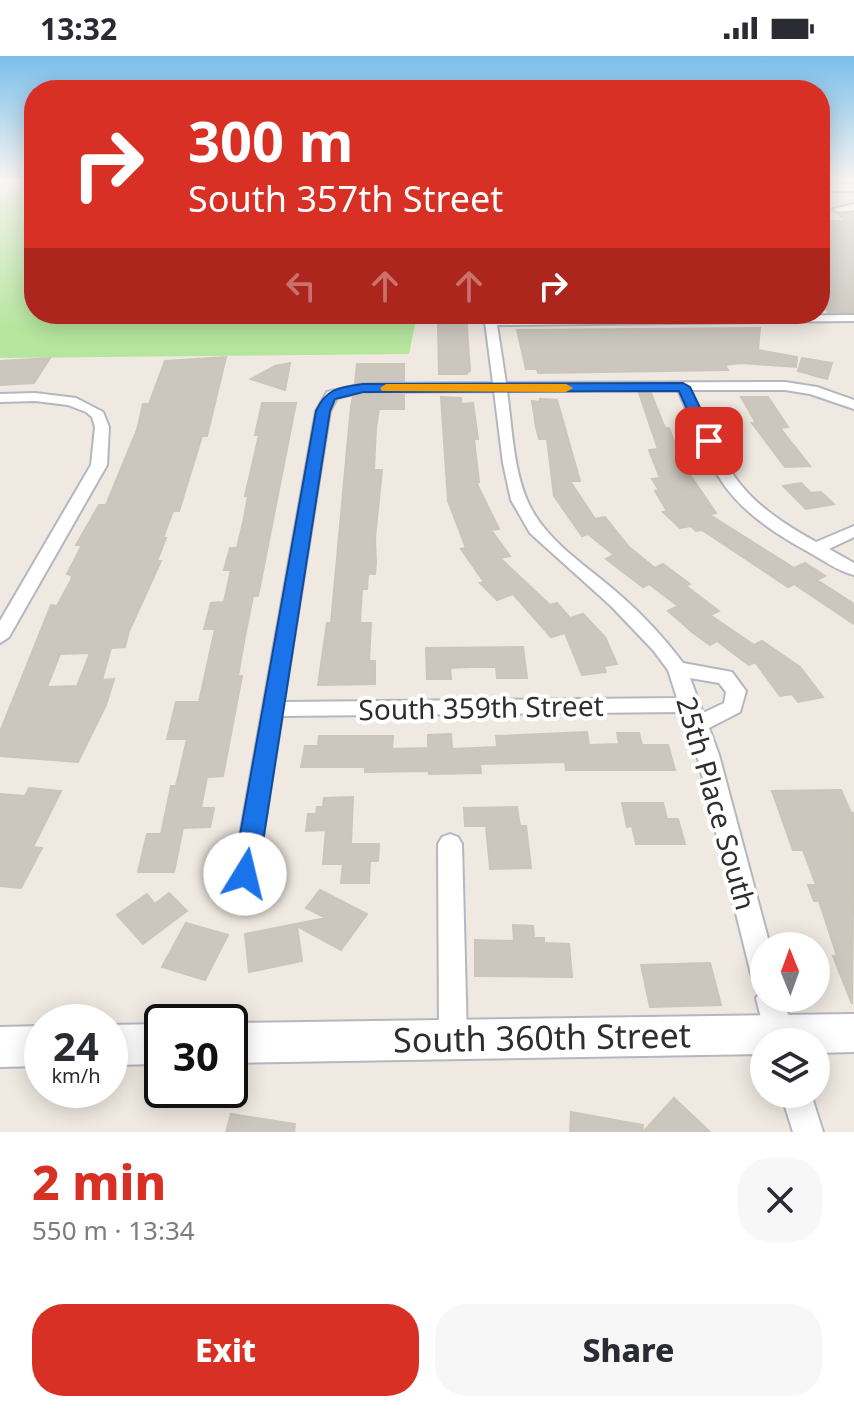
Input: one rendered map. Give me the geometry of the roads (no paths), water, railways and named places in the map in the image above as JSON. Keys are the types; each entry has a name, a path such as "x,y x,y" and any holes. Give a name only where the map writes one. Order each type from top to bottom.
{"street":[{"path":"830,317 854,318"},
{"name":"25th Place South","path":"492,324 510,463 527,516 553,549 638,623 677,669 694,714 753,932"},
{"path":"245,874 323,411 327,400 336,393 363,388 785,386 812,390 854,405"},
{"path":"683,387 726,478 739,497 758,512 854,570"},
{"path":"0,398 35,397 71,401 91,409 98,415 102,427 99,465 0,637"},
{"path":"817,548 854,531"},
{"path":"677,669 725,677 736,691 733,707 694,714"},
{"name":"South 359th Street","path":"272,709 694,714"},
{"path":"450,844 453,1038"},
{"name":"South 360th Street","path":"248,1043 777,1025 854,1033"},
{"path":"0,1047 24,1046"},
{"path":"800,1108 808,1132"}]}
